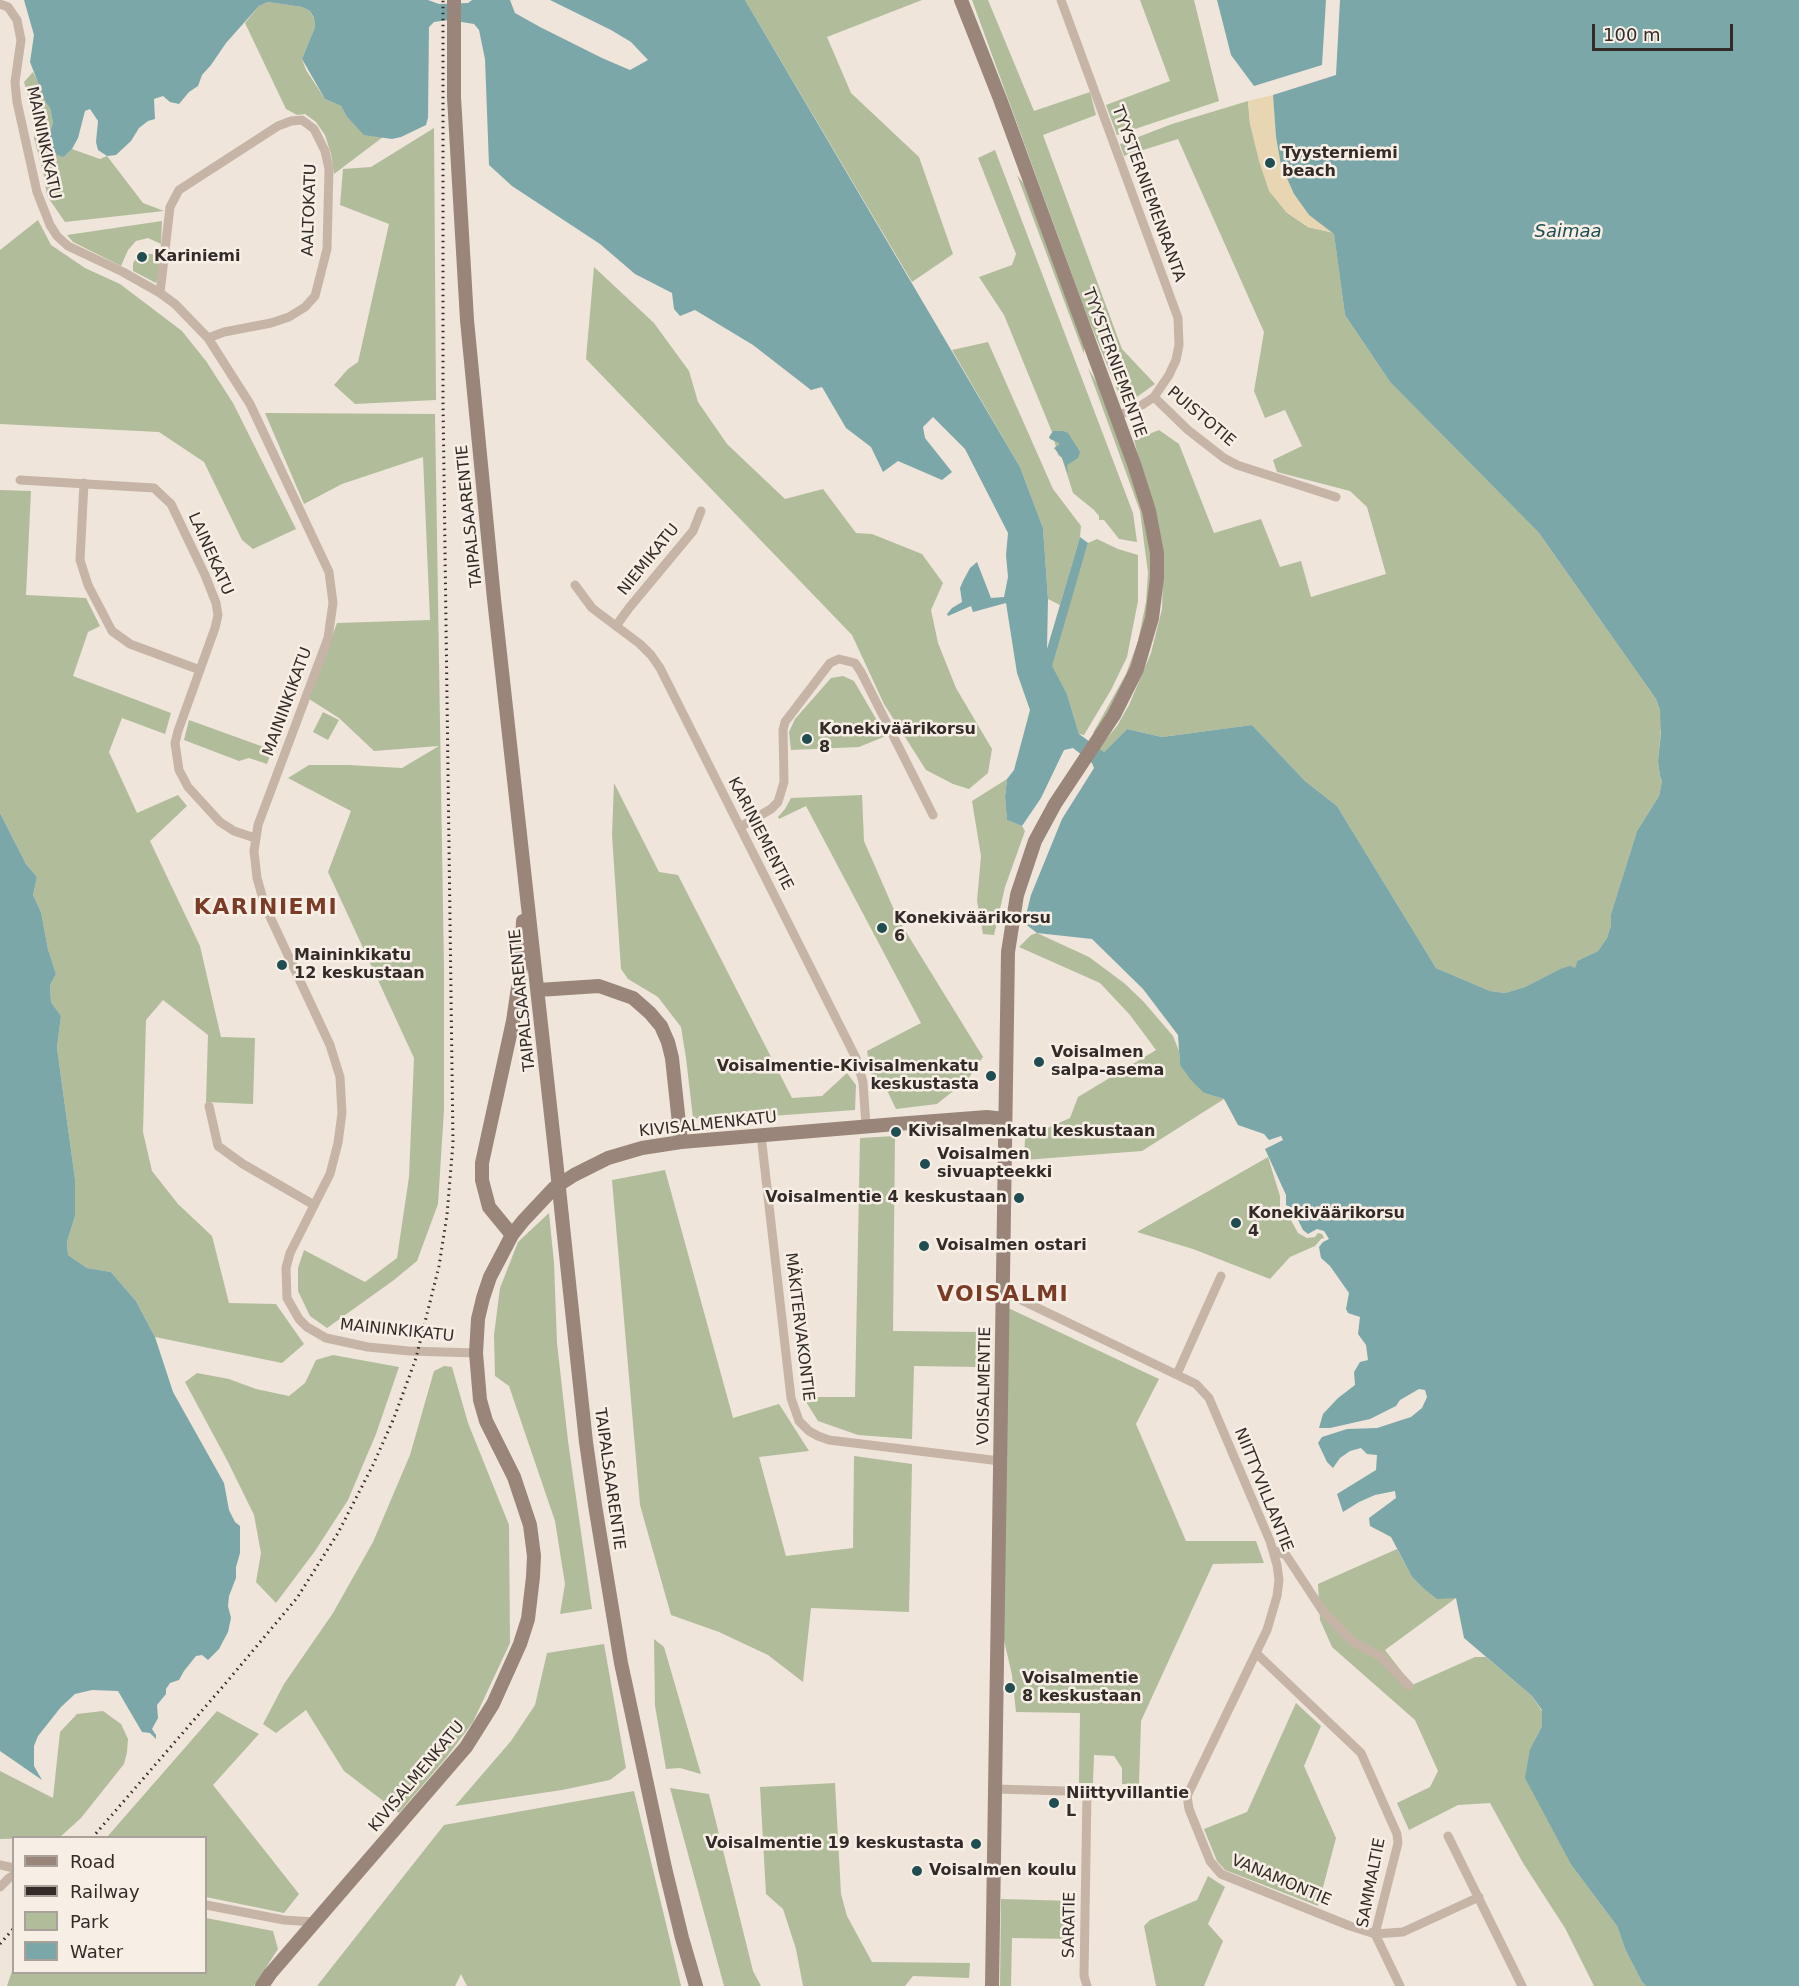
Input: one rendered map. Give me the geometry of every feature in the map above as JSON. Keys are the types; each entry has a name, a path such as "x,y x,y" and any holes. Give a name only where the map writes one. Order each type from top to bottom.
{"street":[{"name":"TAIPALSAARENTIE","path":"454,0 457,171 467,320 494,599 519,811 586,1442 617,1641 651,1808 682,1938 696,1986"},
{"name":"TYYSTERNIEMENTIE","path":"961,0 1117,416 1149,511 1157,553 1157,578 1152,618 1137,669 1128,690 1098,741 1080,766"},
{"name":"TYYSTERNIEMENRANTA","path":"1061,0 1178,318 1179,345 1176,360 1154,397"},
{"name":"MAININKIKATU","path":"0,3 8,7 17,20 21,40 15,82 17,102 37,192 50,225 57,236 68,246 123,272 160,293 175,304 208,338 250,404 329,572 332,612 327,638 255,838 254,864 260,893 330,1046 340,1077 342,1113 338,1143 330,1174 290,1253 286,1268 287,1298 292,1309 307,1327 326,1338 368,1347 434,1353 476,1353"},
{"name":"AALTOKATU","path":"160,293 170,207 179,190 278,126 302,120 314,129 325,151 329,168 327,249 315,296 305,308 289,317 208,338"},
{"name":"PUISTOTIE","path":"1117,416 1154,397 1188,430 1224,458 1237,465 1336,497"},
{"name":"LAINEKATU","path":"20,480 154,488 171,504 216,603 218,615 178,731 175,743 179,770 188,787 220,822 234,831 255,838"},
{"path":"84,483 80,560 88,585 112,631 130,644 200,670"},
{"name":"NIEMIKATU","path":"616,626 693,531 701,511"},
{"name":"KARINIEMENTIE","path":"575,585 592,608 640,644 660,668 856,1058 863,1082 866,1126"},
{"path":"740,827 771,809 778,802 784,782 783,730 785,722 830,663 839,659 855,663 861,672 933,815"},
{"name":"VOISALMENTIE","path":"992,1986 1008,952 1017,895 1035,841 1055,804 1080,766"},
{"path":"512,1235 489,1207 482,1180 485,1144 513,1021 521,968 523,939 519,811"},
{"path":"538,990 599,986 633,999 650,1012 661,1026 668,1042 676,1085 681,1142"},
{"path":"209,1106 218,1146 243,1164 314,1205"},
{"name":"KIVISALMENKATU","path":"262,1986 314,1922 466,1747 493,1704 520,1644 528,1619 533,1577 534,1556 530,1526 514,1477 486,1421 480,1400 476,1337 483,1298 490,1277 522,1221 554,1188 582,1170 624,1152 681,1142 987,1117 1004,1119"},
{"name":"MÄKITERVAKONTIE","path":"761,1136 791,1398 800,1421 818,1437 829,1440 1000,1461"},
{"path":"1177,1374 1221,1276"},
{"name":"NIITTYVILLANTIE","path":"1003,1295 1019,1299 1196,1384 1209,1398 1273,1550 1279,1580 1268,1630 1187,1796"},
{"path":"1273,1550 1286,1555 1322,1610 1352,1641 1381,1657 1409,1686"},
{"name":"SAMMALTIE","path":"1257,1654 1361,1753 1397,1834 1398,1843 1375,1934 1400,1986"},
{"path":"995,1789 1187,1796"},
{"name":"SARATIE","path":"1087,1792 1084,1976 1087,1986"},
{"name":"VANAMONTIE","path":"1187,1796 1189,1809 1210,1861 1221,1874 1375,1934"},
{"path":"1448,1836 1522,1986"},
{"path":"0,1887 12,1876"},
{"path":"1375,1934 1403,1932 1479,1897"},
{"path":"207,1905 284,1920 314,1922"}],"green space":[{"path":"745,0 922,0 827,37 851,93 919,157 953,254 912,282"},
{"path":"972,0 988,0 1034,111 1090,92 1096,115 1043,135 1122,349 1155,384 1127,404 1122,402 1086,313"},
{"path":"1140,0 1194,0 1219,101 1117,135 1106,105 1170,81"},
{"path":"268,2 302,7 310,11 315,27 302,59 306,70 325,99 341,106 347,117 364,134 383,137 334,174 325,135 316,122 305,114 297,115 286,109 245,23 259,6"},
{"path":"33,72 50,108 53,123 49,135 64,157 72,149 100,159 107,156 143,203 164,211 65,222 47,196 34,138 35,119 24,82"},
{"path":"1248,101 1250,124 1286,212 1308,227 1334,233 1345,315 1390,382 1539,533 1656,699 1660,710 1662,718 1658,761 1662,781 1659,796 1637,831 1611,914 1611,925 1607,938 1598,951 1577,961 1575,968 1560,969 1525,987 1505,993 1490,991 1436,968 1337,806 1305,781 1252,725 1162,737 1127,729 1104,752 1098,749 1117,726 1129,705 1151,653 1162,609 1163,565 1155,518 1134,440 1159,430 1179,444 1214,533 1261,519 1280,567 1301,561 1311,597 1386,574 1367,507 1350,491 1277,472 1273,460 1302,446 1285,410 1265,418 1254,391 1264,332 1178,139 1124,156 1120,144 1172,124"},
{"path":"434,128 436,400 355,404 334,385 348,369 358,362 389,224 340,205 343,169 371,167"},
{"path":"995,150 1133,513 1137,542 1119,539 1104,520 1099,520 1094,510 1073,493 1062,458 1058,455 1052,432 1004,315 979,277 1012,265 1016,254 978,158"},
{"path":"1017,175 1024,184 1084,345 1084,354"},
{"path":"38,220 51,245 85,268 120,284 182,331 206,361 233,403 296,529 253,549 242,540 204,462 159,432 0,424 0,250"},
{"path":"162,221 161,244 148,238 136,241 128,250 121,266 73,242 67,235"},
{"path":"147,254 154,254 159,258 160,270 156,283 133,271 133,263 136,259"},
{"path":"594,267 654,323 689,371 698,402 727,444 785,499 823,489 856,533 872,534 922,554 943,583 931,610 938,643 956,688 992,749 988,773 969,789 953,784 926,770 884,704 852,635 586,359"},
{"path":"988,342 1053,489 1081,526 1080,537 1060,605 1048,599 1043,528 1020,467 952,350"},
{"path":"1088,368 1100,388 1142,506 1152,572 1149,604 1129,676 1096,735 1093,733 1126,674 1138,641 1146,602 1148,573 1140,511"},
{"path":"265,413 435,414 444,969 444,1110 438,1204 417,1261 327,1328 310,1316 298,1291 298,1268 304,1250 365,1282 397,1258 409,1177 414,1058 328,872 351,811 288,778 309,765 402,768 439,746 374,751 339,718 309,699 337,623 430,620 423,457 342,484 304,504"},
{"path":"0,490 31,491 26,595 86,598 100,626 88,632 73,676 171,713 165,734 122,718 109,752 137,813 178,795 187,806 150,841 200,946 221,1037 255,1038 253,1104 206,1102 208,1035 163,1000 146,1020 143,1132 152,1171 178,1204 212,1236 229,1303 276,1304 304,1344 282,1363 155,1337 136,1301 111,1272 87,1268 68,1255 67,1242 75,1216 75,1179 57,1048 61,1016 51,1002 50,985 56,974 48,949 41,912 33,895 37,877 26,864 0,813"},
{"path":"1097,539 1138,555 1138,601 1127,657 1111,690 1084,735 1079,734 1067,694 1051,666 1088,543"},
{"path":"843,676 854,681 886,736 859,747 791,750 789,732 795,719 831,678"},
{"path":"323,712 339,720 328,740 313,732"},
{"path":"189,720 272,750 267,764 249,758 239,761 184,740"},
{"path":"1007,779 1005,797 1007,820 1022,826 1025,831 1005,887 994,935 983,934 977,901 981,856 972,801"},
{"path":"614,783 659,872 678,875 792,1098 822,1096 847,1073 856,1085 855,1110 715,1120 693,1118 681,1027 658,997 628,979 621,969 612,835"},
{"path":"862,795 864,841 898,919 983,1057 968,1079 937,1104 896,1109 881,1078 872,1079 867,1051 921,1023 806,806 779,819 778,817 791,798"},
{"path":"1037,933 1089,957 1124,983 1173,1036 1179,1051 1180,1065 1204,1093 1224,1099 1142,1151 1024,1160 1025,1138 1070,1118 1078,1097 1156,1050 1130,1015 1100,983 1019,947 1031,935"},
{"path":"895,1136 893,1331 980,1332 979,1367 914,1366 912,1439 858,1435 818,1421 803,1397 855,1397 860,1138"},
{"path":"1268,1157 1280,1196 1280,1210 1287,1213 1298,1233 1307,1238 1315,1237 1318,1233 1324,1238 1315,1246 1290,1257 1270,1279 1193,1249 1137,1232"},
{"path":"665,1170 733,1418 779,1404 809,1451 759,1457 786,1556 853,1548 854,1456 912,1464 909,1612 811,1608 803,1682 768,1655 719,1632 671,1615 640,1505 612,1180"},
{"path":"549,1213 554,1263 557,1343 568,1441 592,1609 560,1614 565,1584 555,1521 509,1386 495,1376 494,1335 500,1288 518,1242"},
{"path":"1006,1307 1159,1379 1136,1424 1186,1541 1256,1541 1264,1563 1213,1564 1141,1721 1139,1784 1122,1784 1122,1768 1114,1756 1094,1755 1093,1783 1079,1783 1080,1713 1016,1712 1012,1675 1003,1636"},
{"path":"333,1355 399,1367 376,1434 348,1500 315,1551 276,1603 256,1582 261,1553 254,1515 185,1382 197,1373 229,1379 256,1389 289,1396 305,1383 316,1360"},
{"path":"444,1366 452,1367 468,1423 509,1525 510,1643 473,1722 399,1813 344,1771 306,1710 276,1733 263,1724 284,1684 333,1613 373,1542 410,1455 434,1371"},
{"path":"1397,1549 1412,1577 1422,1587 1456,1598 1385,1650 1412,1685 1475,1657 1486,1657 1532,1696 1542,1711 1542,1726 1530,1749 1572,1866 1617,1926 1626,1951 1646,1986 1594,1986 1565,1928 1523,1863 1490,1803 1458,1805 1409,1830 1397,1803 1430,1787 1438,1771 1415,1720 1332,1647 1320,1620 1318,1584"},
{"path":"654,1639 664,1647 701,1774 680,1768 666,1769 655,1706"},
{"path":"604,1644 626,1768 610,1780 562,1790 455,1806 511,1741 535,1705 547,1653"},
{"path":"1296,1703 1321,1726 1304,1766 1336,1838 1318,1906 1225,1870 1217,1861 1204,1829 1247,1812"},
{"path":"103,1711 121,1724 128,1739 124,1764 81,1818 61,1836 12,1836 12,1839 0,1839 0,1771 53,1798 60,1732 77,1714"},
{"path":"217,1711 259,1734 213,1785 299,1894 284,1913 207,1897 207,1836 108,1836"},
{"path":"835,1783 841,1894 847,1916 872,1962 970,1963 969,1978 913,1976 905,1986 803,1986 796,1949 783,1909 766,1894 760,1787"},
{"path":"670,1788 709,1794 753,1971 761,1986 724,1986"},
{"path":"634,1791 681,1986 467,1986 461,1974 455,1986 317,1986 444,1825"},
{"path":"1208,1876 1225,1887 1208,1924 1223,1941 1204,1986 1156,1986 1144,1926 1150,1920 1197,1900"},
{"path":"1001,1899 1075,1901 1074,1939 1012,1938 1011,1986 1000,1986"},
{"path":"207,1918 273,1931 278,1949 254,1986 7,1986 12,1971 12,1974 207,1974"}],"sand":[{"name":"Tyysterniemi beach","path":"1273,95 1281,165 1294,194 1309,215 1334,233 1308,227 1286,212 1269,191 1250,124 1248,101"}],"water":[{"name":"Saimaa","path":"24,0 428,0 439,4 468,3 472,0 510,0 515,13 630,70 648,60 631,42 550,0 745,0 1020,467 1043,528 1048,599 1047,649 1080,537 1088,543 1052,666 1067,694 1079,734 1104,752 1127,729 1162,737 1252,725 1305,781 1337,806 1436,968 1490,991 1505,993 1525,987 1560,969 1570,966 1575,968 1577,961 1598,951 1607,938 1611,925 1611,914 1637,831 1659,796 1662,781 1658,761 1661,732 1660,710 1656,699 1539,533 1390,382 1345,315 1334,234 1309,215 1294,194 1281,165 1273,95 1336,75 1340,0 1799,0 1799,1986 1646,1986 1642,1982 1626,1951 1617,1926 1572,1866 1525,1778 1530,1749 1542,1726 1542,1710 1532,1696 1464,1638 1456,1598 1437,1599 1422,1587 1412,1577 1391,1537 1370,1526 1369,1518 1396,1498 1395,1491 1375,1495 1343,1512 1337,1494 1376,1470 1377,1455 1367,1454 1361,1448 1350,1451 1340,1458 1333,1468 1327,1462 1318,1443 1322,1437 1347,1429 1377,1428 1411,1417 1422,1408 1427,1397 1425,1390 1419,1389 1400,1400 1396,1406 1370,1419 1330,1428 1319,1428 1323,1414 1355,1385 1354,1372 1360,1362 1368,1360 1366,1345 1358,1334 1360,1317 1348,1313 1346,1309 1349,1293 1330,1266 1321,1258 1319,1247 1329,1239 1324,1231 1317,1229 1308,1234 1303,1230 1292,1208 1286,1205 1286,1195 1265,1149 1283,1140 1281,1136 1269,1140 1264,1134 1238,1125 1224,1099 1204,1093 1191,1080 1180,1065 1178,1035 1143,989 1092,939 1037,933 1024,923 1031,895 1062,819 1094,768 1092,763 1073,748 1064,750 1041,798 1022,826 1007,820 1005,797 1007,779 1014,770 1030,710 1017,673 1006,603 973,612 971,606 948,616 947,614 962,602 960,588 970,568 977,562 991,598 1004,597 1008,577 1006,555 1008,533 965,449 933,417 923,427 925,438 952,472 942,480 898,461 883,472 871,447 846,428 822,387 811,390 753,345 695,310 680,316 674,309 672,293 635,274 600,244 512,186 489,165 485,59 479,30 474,24 449,20 434,22 429,27 428,118 426,125 401,137 392,139 364,135 347,117 341,106 325,99 302,59 315,27 310,11 302,7 268,2 259,6 226,43 202,75 198,86 189,92 179,104 170,102 163,96 154,99 155,119 139,128 131,141 116,155 107,156 98,150 96,142 98,121 90,109 85,111 78,138 64,157 57,155 53,148 49,135 53,123 50,108 30,62 34,35"},
{"path":"1217,0 1326,0 1322,65 1254,86 1231,55"},
{"path":"1053,431 1068,433 1080,452 1078,458 1067,465 1068,474 1062,458 1054,448 1059,443 1049,437"},
{"path":"0,813 26,864 37,877 33,895 41,912 48,949 56,974 50,985 51,1002 61,1016 57,1048 75,1179 75,1216 67,1242 68,1255 87,1268 111,1272 136,1301 155,1337 173,1392 224,1483 229,1510 235,1522 240,1526 240,1553 236,1578 229,1596 228,1606 231,1618 228,1632 219,1649 208,1660 202,1655 196,1656 179,1680 170,1683 166,1694 157,1705 158,1718 152,1729 156,1739 150,1733 142,1732 118,1691 92,1690 75,1694 61,1707 38,1736 34,1746 34,1766 42,1780 0,1751"}],"railway":[{"path":"94,1836 297,1598 338,1533 394,1418 416,1358 439,1266 447,1215 453,1143 443,402 443,0"},
{"path":"0,1944 12,1930"}],"place":[{"name":"Tyysterniemi beach","path":"1270,163"},
{"name":"Kariniemi","path":"142,257"},
{"name":"Konekiväärikorsu 8","path":"807,739"},
{"name":"Konekiväärikorsu 6","path":"882,928"},
{"name":"Maininkikatu 12 keskustaan","path":"282,965"},
{"name":"Voisalmen salpa-asema","path":"1039,1062"},
{"name":"Voisalmentie-Kivisalmenkatu keskustasta","path":"991,1076"},
{"name":"Kivisalmenkatu keskustaan","path":"896,1132"},
{"name":"Voisalmen sivuapteekki","path":"925,1164"},
{"name":"Voisalmentie 4 keskustaan","path":"1019,1198"},
{"name":"Konekiväärikorsu 4","path":"1236,1223"},
{"name":"Voisalmen ostari","path":"924,1246"},
{"name":"Voisalmentie 8 keskustaan","path":"1010,1688"},
{"name":"Niittyvillantie L","path":"1054,1803"},
{"name":"Voisalmentie 19 keskustasta","path":"976,1844"},
{"name":"Voisalmen koulu","path":"917,1871"}],"district":[{"name":"KARINIEMI","path":"266,908"},
{"name":"VOISALMI","path":"1003,1295"}]}
